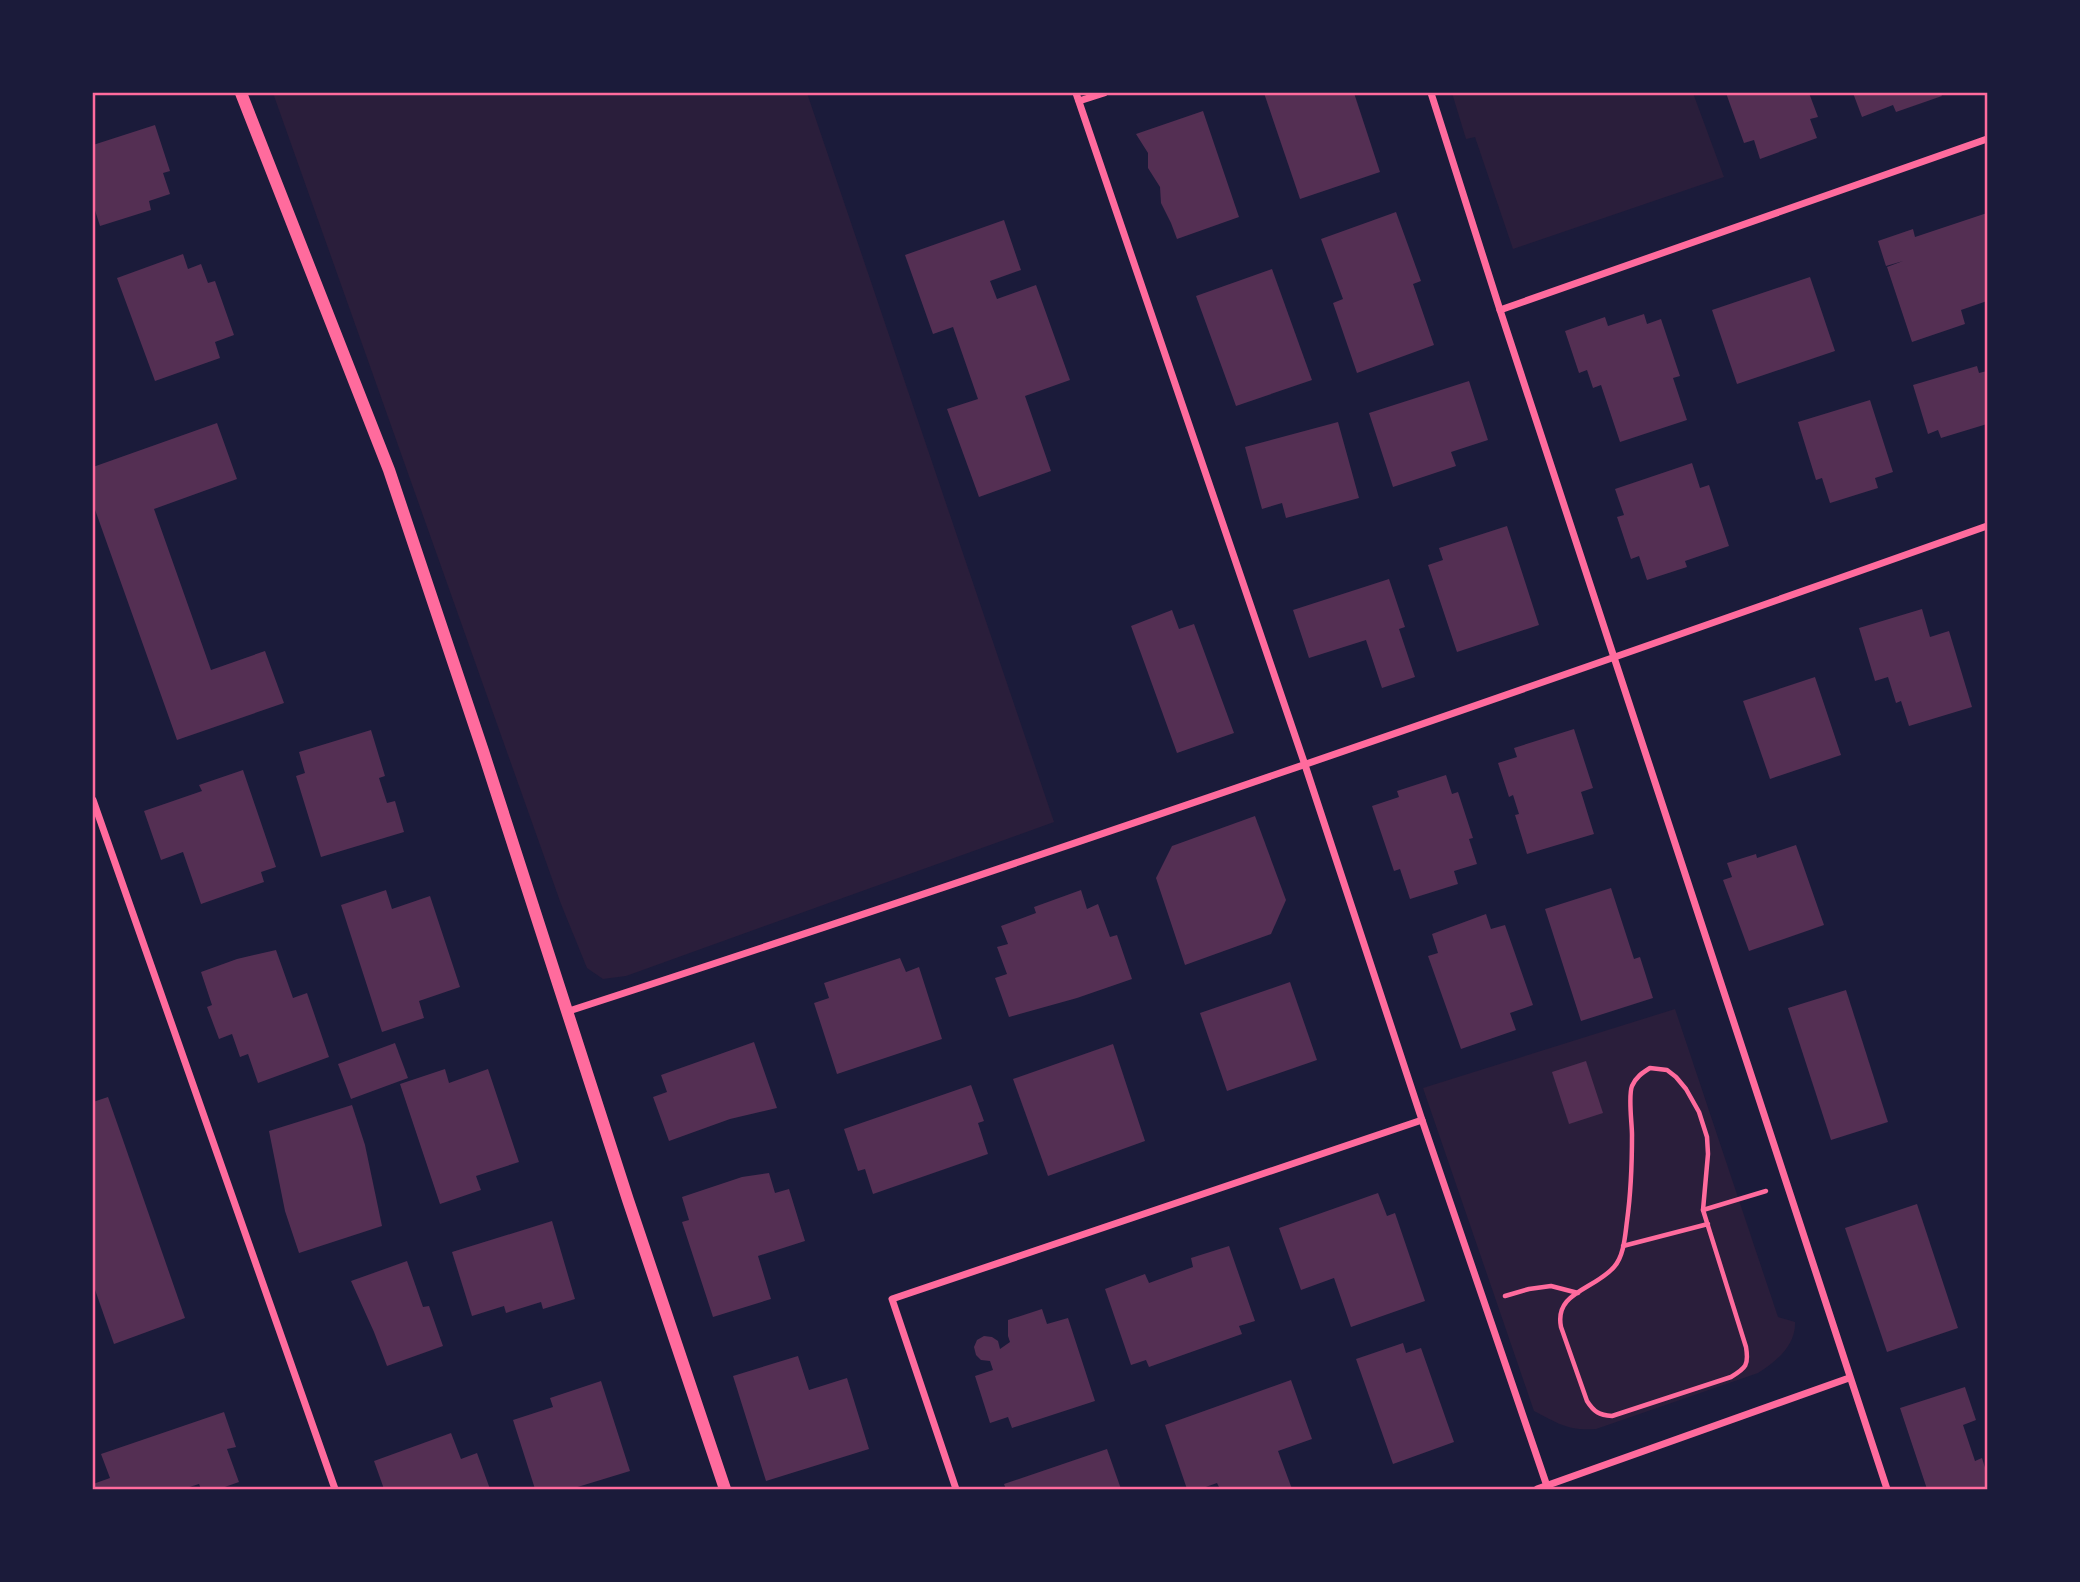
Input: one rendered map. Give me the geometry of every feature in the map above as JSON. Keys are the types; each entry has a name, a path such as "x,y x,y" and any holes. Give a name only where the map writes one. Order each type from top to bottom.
{"street":[{"path":"241,93 389,470 725,1489"},
{"path":"1076,93 1547,1487"},
{"path":"1079,102 1104,93"},
{"path":"1431,93 1887,1489"},
{"path":"1500,310 1987,139"},
{"path":"569,1011 870,914 1615,659 1987,526"},
{"path":"93,800 335,1489"},
{"path":"957,1489 892,1299 1422,1120"},
{"path":"1536,1489 1849,1378"}],"path":[{"path":"1650,1068 1667,1070 1676,1077 1699,1112 1707,1137 1703,1210 1708,1224 1746,1347 1748,1360 1743,1369 1731,1377 1612,1416 1601,1415 1593,1410 1587,1401 1559,1318 1560,1308 1566,1300 1615,1266 1623,1246 1632,1180 1630,1089 1638,1075 1650,1068"},
{"path":"1703,1210 1786,1185"},
{"path":"1623,1246 1708,1224"},
{"path":"1484,1303 1529,1289 1551,1286 1578,1293"}],"shaded area":[{"path":"273,93 807,93 1054,822 626,976 603,979 587,968 561,904"},
{"path":"1452,93 1693,93 1724,177 1513,249 1475,137 1466,139"},
{"path":"1675,1009 1778,1317 1795,1322 1792,1338 1784,1352 1758,1373 1596,1429 1570,1427 1534,1411 1423,1088"}],"building":[{"path":"1264,93 1354,93 1380,172 1300,199"},
{"path":"1726,93 1809,93 1818,117 1810,119 1817,138 1760,159 1754,140 1744,143"},
{"path":"1853,93 1940,93 1942,96 1896,112 1893,105 1862,117"},
{"path":"1203,111 1239,217 1177,239 1161,203 1160,187 1148,168 1148,153 1136,134"},
{"path":"155,125 170,171 163,173 170,194 149,201 151,210 100,226 93,204 93,145"},
{"path":"1396,212 1421,281 1413,284 1434,345 1357,373 1333,303 1343,299 1321,239"},
{"path":"1987,213 1987,301 1961,310 1965,324 1912,342 1887,267 1903,261 1886,266 1878,241 1913,229 1915,237"},
{"path":"1004,220 1021,270 990,281 997,299 1036,285 1070,380 1025,396 1051,471 979,497 947,409 978,399 953,327 933,334 905,255"},
{"path":"183,254 188,269 201,264 208,283 215,281 234,335 215,342 220,358 155,381 117,278"},
{"path":"1272,269 1312,380 1236,406 1196,296"},
{"path":"1810,277 1835,351 1737,384 1712,310"},
{"path":"1644,314 1647,324 1661,319 1680,376 1673,378 1687,420 1620,442 1601,385 1593,388 1587,370 1579,373 1565,331 1605,317 1608,326"},
{"path":"1977,366 1979,373 1987,371 1987,424 1941,438 1938,430 1928,434 1913,385"},
{"path":"1469,381 1488,440 1451,452 1456,466 1393,487 1369,413"},
{"path":"1870,400 1893,472 1875,478 1878,488 1830,503 1822,478 1816,480 1798,422"},
{"path":"1338,422 1359,498 1286,518 1282,503 1262,509 1245,447"},
{"path":"217,423 237,479 154,509 211,670 265,651 284,703 177,740 93,504 93,467"},
{"path":"1692,463 1700,488 1709,485 1729,546 1685,561 1687,567 1647,580 1639,556 1631,559 1617,517 1624,515 1615,489"},
{"path":"1507,526 1539,625 1457,652 1428,565 1443,560 1439,548"},
{"path":"1389,579 1405,627 1399,629 1415,677 1382,688 1366,640 1309,658 1293,610"},
{"path":"1922,609 1930,637 1949,631 1972,707 1909,726 1901,701 1896,703 1888,677 1875,681 1859,628"},
{"path":"1172,610 1179,629 1194,624 1234,733 1177,753 1131,626"},
{"path":"1815,677 1841,755 1770,779 1743,701"},
{"path":"1574,729 1593,788 1581,792 1594,834 1527,854 1515,815 1519,814 1513,795 1509,797 1498,763 1517,757 1514,748"},
{"path":"371,730 385,776 379,778 387,803 395,801 404,832 321,857 296,776 305,773 299,752"},
{"path":"243,770 276,867 261,872 264,882 201,904 183,852 161,860 144,811 202,791 199,785"},
{"path":"1446,775 1452,794 1458,792 1473,838 1469,839 1477,864 1454,871 1458,884 1410,899 1400,869 1394,871 1372,806 1399,797 1397,791"},
{"path":"1255,816 1286,900 1271,934 1185,965 1156,878 1172,846"},
{"path":"1796,845 1824,925 1749,951 1723,880 1732,877 1727,863 1756,854 1757,858"},
{"path":"1611,888 1634,959 1640,957 1653,998 1581,1021 1545,909"},
{"path":"386,890 392,909 430,896 460,987 419,1001 424,1018 382,1032 341,905"},
{"path":"1081,890 1087,909 1098,904 1110,937 1117,935 1132,979 1009,1017 995,978 1007,974 997,947 1008,944 1001,926 1036,913 1034,907"},
{"path":"1486,914 1491,929 1505,925 1533,1005 1510,1013 1516,1030 1461,1049 1428,956 1438,953 1432,934"},
{"path":"276,950 293,998 307,993 329,1057 258,1083 248,1054 240,1057 232,1034 219,1039 207,1007 212,1005 201,972 237,959"},
{"path":"900,958 906,972 919,967 942,1039 837,1074 814,1003 829,998 824,983"},
{"path":"1290,982 1317,1060 1227,1091 1200,1013"},
{"path":"1846,990 1888,1122 1831,1140 1788,1008"},
{"path":"754,1042 777,1108 730,1119 669,1141 653,1097 667,1092 661,1075"},
{"path":"395,1043 408,1078 351,1099 338,1064"},
{"path":"1113,1044 1145,1141 1048,1176 1013,1079"},
{"path":"1586,1061 1603,1113 1569,1124 1552,1072"},
{"path":"445,1069 449,1083 488,1069 519,1162 476,1176 481,1190 440,1204 400,1084"},
{"path":"971,1085 984,1121 978,1123 988,1154 873,1194 865,1169 858,1171 844,1129"},
{"path":"108,1097 185,1318 114,1344 93,1284 93,1102"},
{"path":"352,1105 365,1145 382,1226 299,1253 285,1211 269,1131"},
{"path":"769,1173 775,1193 789,1189 805,1241 758,1256 771,1299 713,1317 682,1222 689,1220 682,1197 742,1177"},
{"path":"1378,1193 1387,1216 1395,1213 1425,1301 1351,1327 1334,1278 1301,1290 1279,1228"},
{"path":"1917,1204 1958,1328 1887,1352 1845,1228"},
{"path":"552,1221 575,1299 543,1309 541,1302 506,1313 504,1306 472,1316 452,1252"},
{"path":"1229,1246 1255,1321 1239,1326 1242,1334 1149,1367 1146,1360 1131,1365 1105,1289 1145,1274 1149,1283 1193,1267 1191,1258"},
{"path":"407,1261 423,1307 429,1306 443,1346 387,1366 351,1281"},
{"path":"1042,1309 1047,1324 1068,1318 1095,1401 1012,1428 1008,1417 990,1423 975,1376 993,1370 990,1361 981,1360 976,1355 974,1347 977,1340 984,1336 992,1337 998,1341 1000,1349 1010,1342 1008,1320"},
{"path":"1403,1343 1406,1353 1421,1348 1454,1442 1393,1464 1356,1359"},
{"path":"798,1356 809,1390 847,1378 869,1449 766,1481 733,1376"},
{"path":"1291,1380 1312,1439 1278,1451 1292,1489 1220,1489 1217,1483 1200,1489 1187,1489 1165,1425"},
{"path":"601,1381 630,1471 571,1489 535,1489 513,1420 553,1407 550,1398"},
{"path":"1965,1387 1976,1420 1963,1425 1975,1461 1982,1458 1987,1474 1987,1489 1927,1489 1900,1408"},
{"path":"224,1412 236,1447 227,1449 239,1482 219,1489 201,1489 199,1484 183,1489 93,1489 93,1484 110,1478 101,1454"},
{"path":"451,1433 461,1459 477,1453 490,1489 384,1489 374,1461"},
{"path":"1107,1449 1121,1489 1006,1489 1004,1484"}]}
